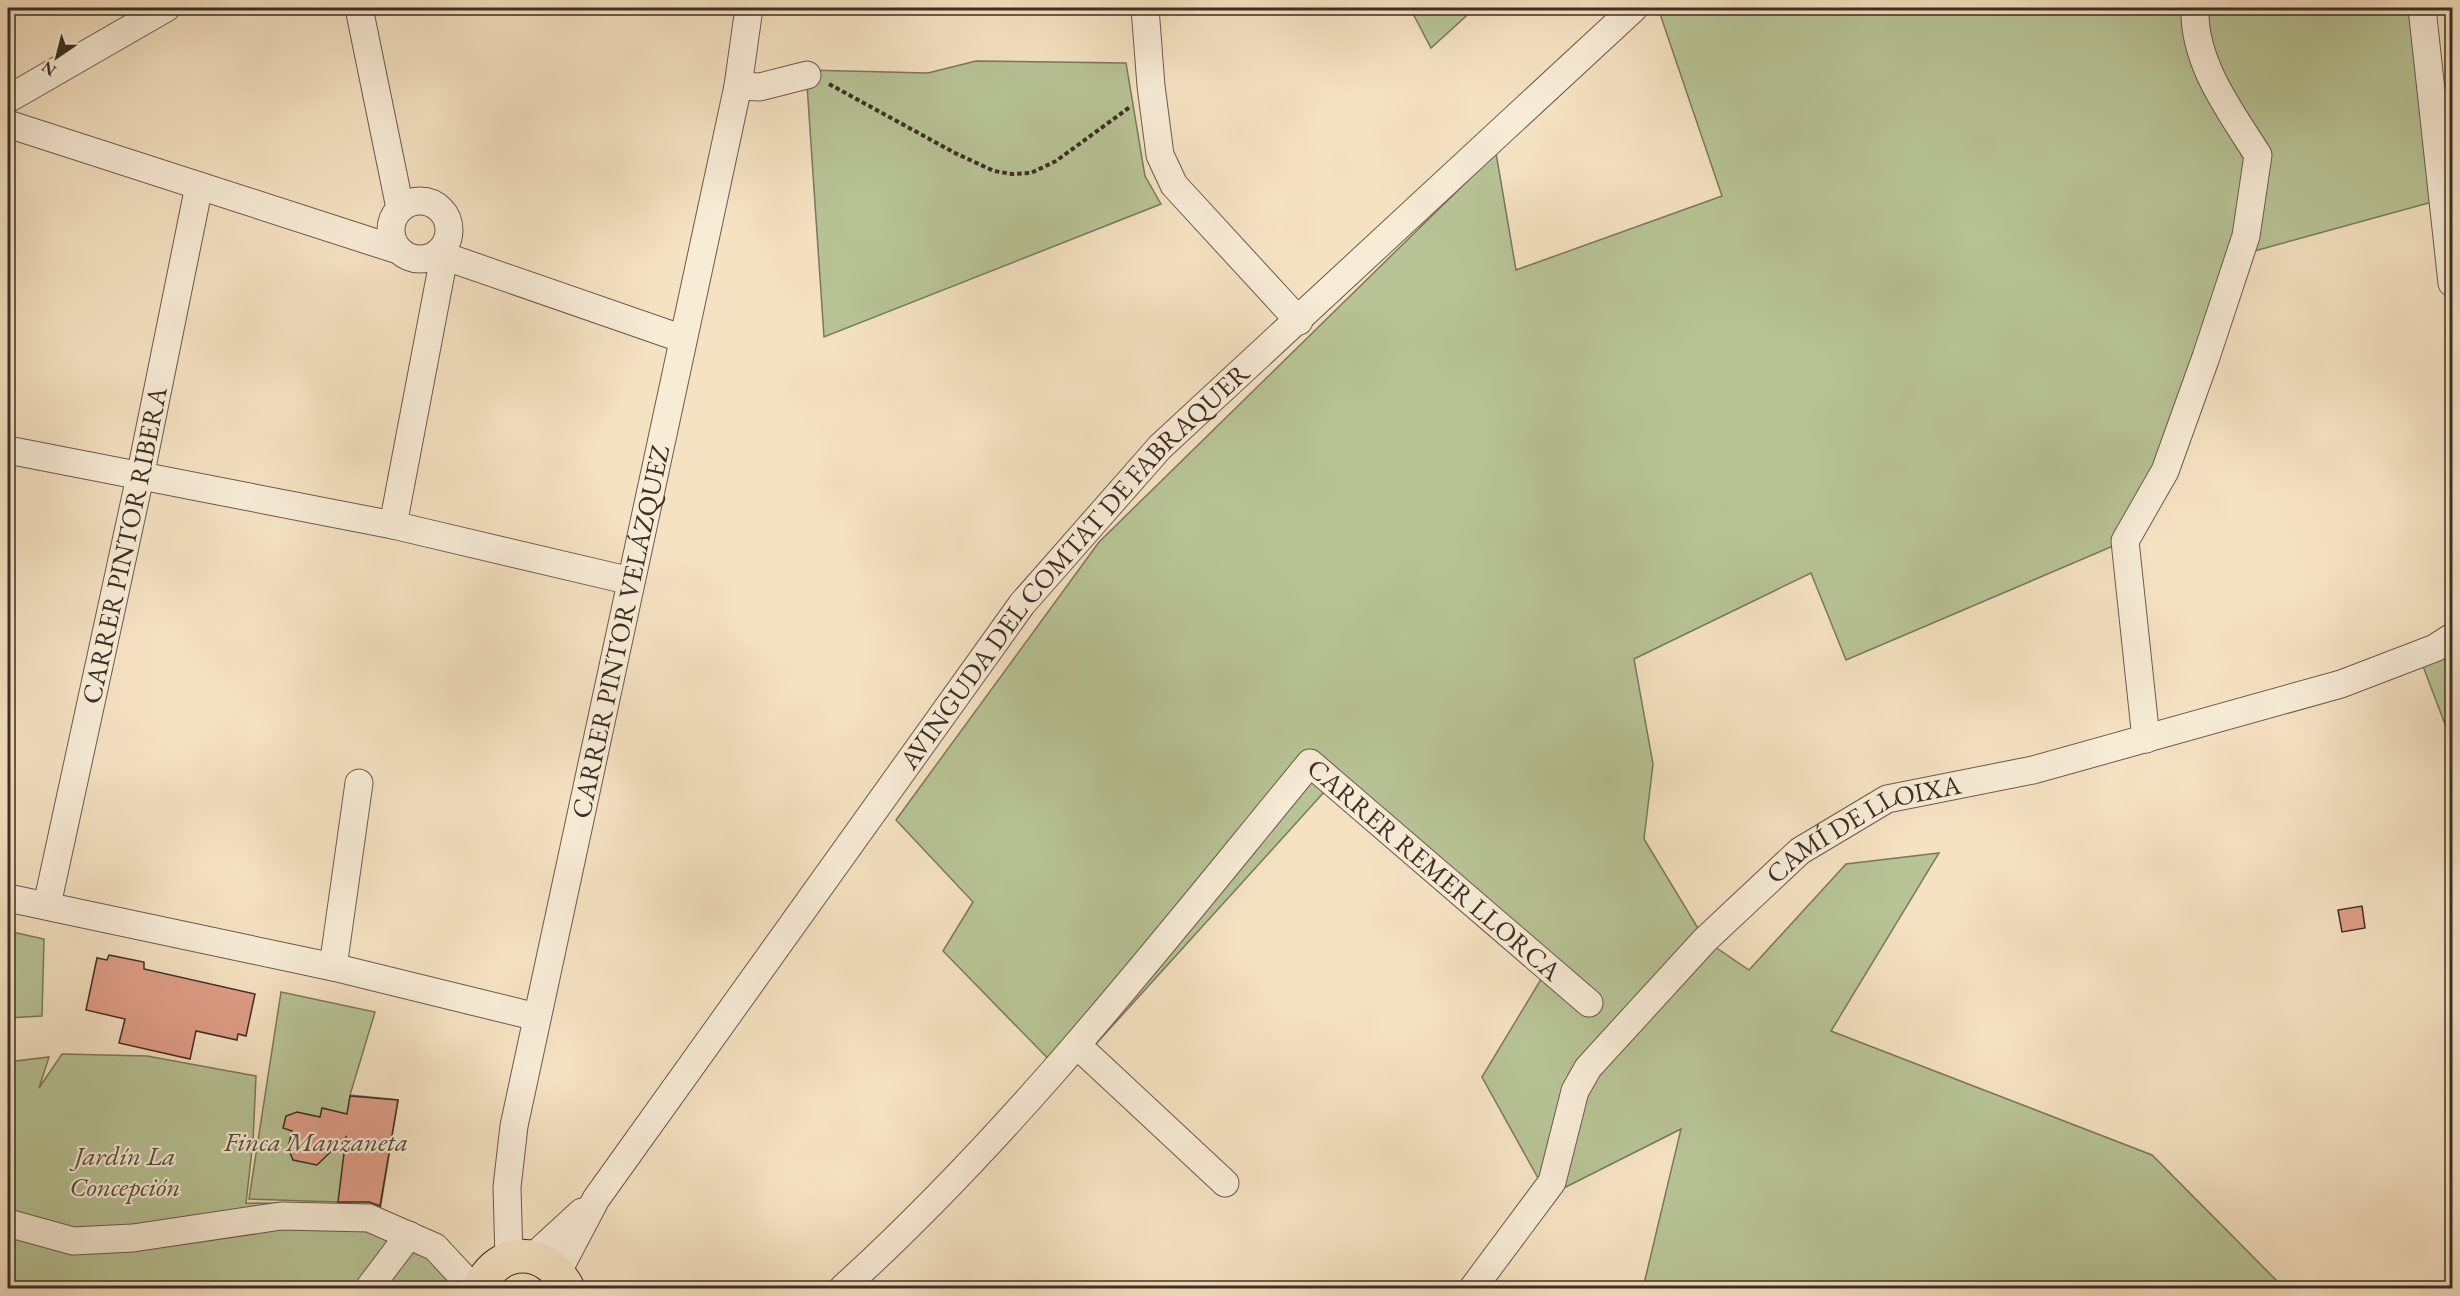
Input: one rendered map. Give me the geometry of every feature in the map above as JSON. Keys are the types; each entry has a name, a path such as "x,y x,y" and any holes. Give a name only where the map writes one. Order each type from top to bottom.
{"main road":[{"path":"478,1288 495,1265 542,1269"}],"street":[{"path":"8,99 166,8"},
{"path":"359,8 400,208"},
{"name":"CARRER PINTOR VELÁZQUEZ","path":"542,1269 507,1187 513,1136 738,86 749,8"},
{"path":"1145,8 1151,86 1160,155 1174,185 1299,321"},
{"name":"AVINGUDA DEL COMTAT DE FABRAQUER","path":"542,1269 596,1199 1022,604 1160,447 1299,321 1634,8"},
{"path":"2146,739 2125,541 2165,471 2206,357 2246,236 2258,155 2216,87 2194,28 2195,8"},
{"path":"2422,8 2452,283"},
{"path":"738,86 760,87 807,75"},
{"path":"8,124 398,250 411,258 426,259 441,256 683,339"},
{"name":"CARRER PINTOR RIBERA","path":"46,905 140,477 199,186"},
{"path":"393,525 441,256 449,237 448,219 437,205 422,200 411,202 400,208 392,220 390,231 398,250"},
{"path":"8,450 393,525 631,581"},
{"name":"CAMÍ DE LLOIXA","path":"1473,1288 1552,1182 1575,1091 1588,1068 1705,940 1800,851 1887,800 2033,771 2342,684 2435,648 2452,637"},
{"name":"CARRER REMER LLORCA","path":"843,1288 903,1234 1077,1045 1310,763 1589,1003"},
{"path":"333,967 359,783"},
{"path":"8,898 333,967 537,1017"},
{"path":"1077,1045 1225,1183"},
{"path":"8,1223 73,1241 133,1238 281,1216 369,1218 435,1247 473,1288"},
{"path":"369,1288 409,1235"}],"path":[{"path":"807,75 823,81 955,153 994,171 1012,174 1030,173 1056,161 1133,104"}],"green space":[{"path":"1410,8 1475,8 1431,48"},
{"path":"1658,8 2423,8 2443,199 2240,255 2125,541 1846,660 1811,573 1634,659 1653,764 1644,839 1705,940 1749,970 1846,864 1939,853 1831,1031 2152,1155 2284,1288 1643,1288 1681,1129 1548,1196 1482,1077 1543,976 1326,790 1066,1077 943,951 973,902 896,820 1099,542 1496,153 1516,270 1722,196"},
{"path":"976,61 1126,63 1145,176 1161,204 824,337 806,70 928,73"},
{"path":"2452,651 2452,743 2423,666"},
{"path":"8,931 44,939 42,1016 8,1018"},
{"name":"Finca Manzaneta","path":"281,992 375,1012 350,1095 398,1100 380,1210 338,1202 249,1199"},
{"name":"Jardín La Concepción","path":"62,1054 147,1056 256,1076 253,1141 246,1203 319,1204 409,1235 435,1247 503,1288 8,1288 8,1062 49,1057 39,1088"}],"building":[{"path":"2362,906 2365,928 2342,932 2338,910"},
{"path":"109,955 144,962 144,969 255,994 246,1036 238,1034 237,1040 196,1031 190,1059 119,1043 125,1019 86,1010 97,958 107,960"},
{"path":"350,1096 398,1100 380,1206 369,1202 338,1202 346,1137 317,1165 293,1160 288,1148 292,1131 283,1128 286,1116 297,1112 320,1117 322,1108 347,1114"}]}
